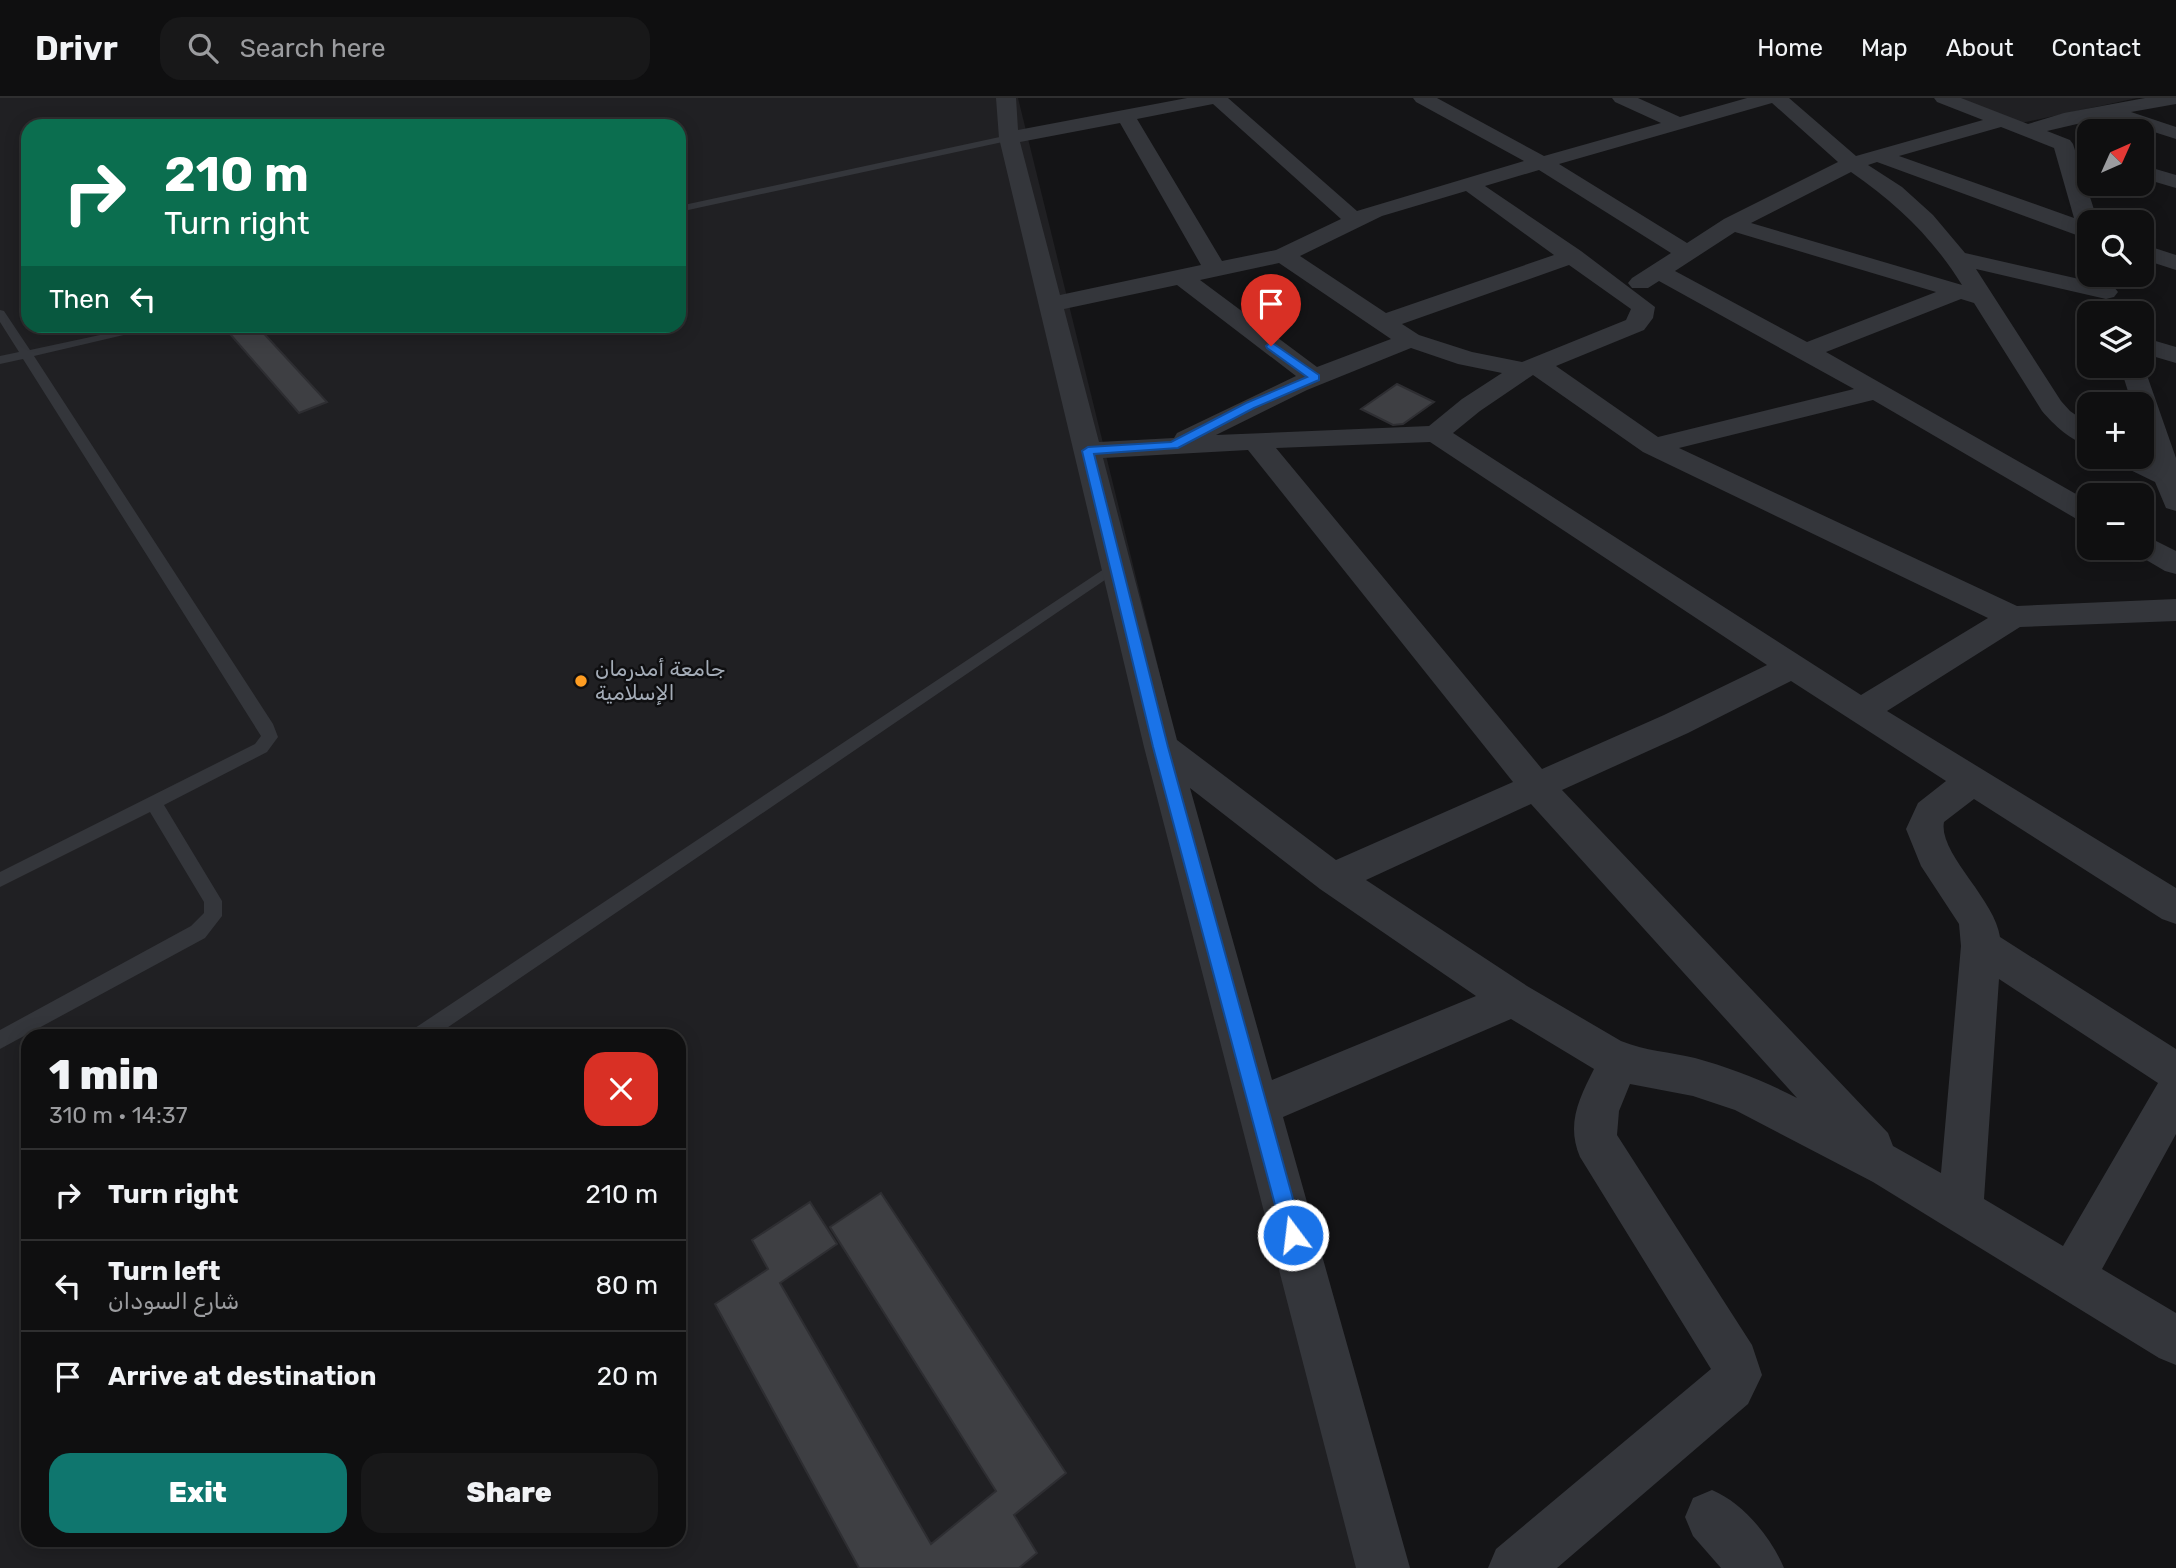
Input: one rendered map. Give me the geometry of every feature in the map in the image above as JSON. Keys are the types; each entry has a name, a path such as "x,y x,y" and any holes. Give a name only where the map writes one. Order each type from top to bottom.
{"street":[{"path":"1006,98 1009,138 1161,747 1383,1568"},
{"path":"1009,138 1217,98 1354,219"},
{"path":"1423,98 1542,163 1685,252"},
{"path":"1622,98 1680,124"},
{"path":"1052,304 1283,255 1314,242 1354,219 1384,208 1768,98"},
{"path":"1777,98 1852,163 1894,192 1925,220 1957,258 2051,405 2061,417 2077,429"},
{"path":"1944,98 2077,149"},
{"path":"2025,131 2055,122 2176,98"},
{"path":"2110,111 2176,133"},
{"path":"1125,115 1216,269"},
{"path":"1625,293 1731,224 1852,163 2001,121"},
{"path":"2063,144 2082,210"},
{"path":"1879,156 2077,228"},
{"path":"2154,175 2176,183"},
{"path":"1436,434 1471,405 1530,367 1635,324 1641,318 1643,307 1469,184"},
{"path":"1731,224 1982,298"},
{"path":"1283,255 1410,340 1467,359 1530,367 1653,446 2012,617 2176,610"},
{"path":"2154,255 2176,263"},
{"path":"1381,323 1573,256"},
{"path":"1957,258 2107,293"},
{"path":"1658,271 1805,351 2077,508"},
{"path":"1180,276 1315,377"},
{"path":"1805,351 1958,292"},
{"path":"1173,446 1250,405 1410,340"},
{"path":"2154,349 2176,355"},
{"path":"2137,378 2173,490"},
{"path":"1653,446 1875,392"},
{"path":"1088,451 1436,434 1861,712 2176,908"},
{"path":"1255,441 1535,786 1889,1167"},
{"path":"2143,469 2173,490"},
{"path":"2154,551 2176,564"},
{"path":"1861,712 2012,617"},
{"path":"1334,878 1676,724 1794,666"},
{"path":"1161,747 1334,878 1513,999 1619,1062 1693,1077 1745,1093 1889,1167 1961,1208 2071,1279 2176,1340"},
{"path":"1961,1208 1981,946 1978,925 1930,848 1924,832 1925,820 1974,781"},
{"path":"1981,946 2176,1072"},
{"path":"1258,1107 1513,999"},
{"path":"1515,1568 1641,1464 1730,1386 1737,1376 1735,1362 1596,1142 1592,1130 1594,1118 1619,1062"},
{"path":"2071,1279 2176,1092"},
{"path":"1712,1517 1757,1568"}],"lane":[{"path":"686,207 1009,138"},
{"path":"0,313 29,354 267,727 270,737 261,748 0,880"},
{"path":"0,360 124,333"},
{"path":"429,1029 1116,566"},
{"path":"0,1040 198,932 213,916 213,901 153,802"}],"shaded area":[{"name":"جامعة أمدرمان الإسلامية","path":"0,98 1018,98 1380,1568 0,1568"},
{"path":"1959,98 2137,98 2021,123"}],"building":[{"path":"263,333 327,402 299,413 230,334"},
{"path":"1397,384 1434,402 1403,424 1393,425 1361,409"},
{"path":"881,1193 1066,1473 1014,1515 1037,1553 1019,1568 859,1568 715,1304 768,1269 752,1240 810,1202 837,1244 780,1283 931,1544 996,1491 830,1227"}],"place":[{"name":"جامعة أمدرمان الإسلامية","path":"581,681"}],"route":[{"path":"1271,346 1315,377 1250,405 1173,446 1088,451 1161,747 1293,1235"}]}
